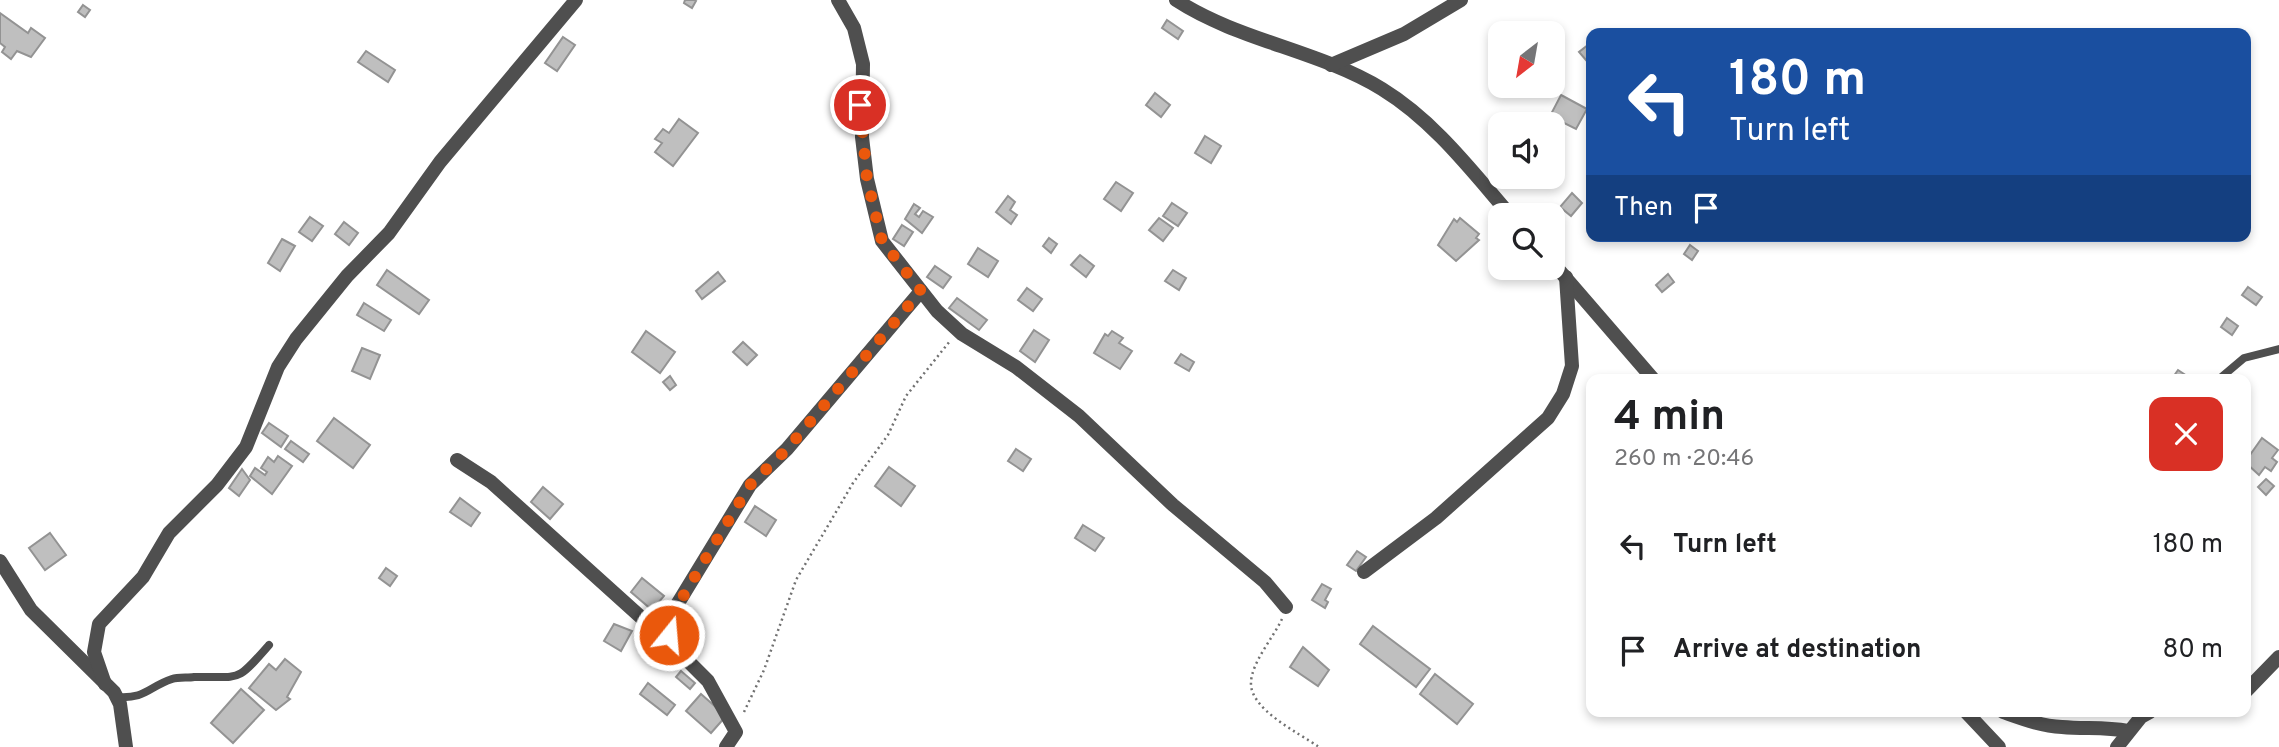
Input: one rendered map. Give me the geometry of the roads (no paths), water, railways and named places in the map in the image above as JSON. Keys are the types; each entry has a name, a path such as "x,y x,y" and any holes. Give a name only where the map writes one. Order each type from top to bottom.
{"street":[{"path":"105,684 94,652 99,624 143,577 169,534 217,485 246,447 278,368 296,339 347,276 389,233 440,162 576,0"},
{"path":"838,0 854,28 863,64 862,137 867,179 882,241 921,291 957,329 1016,367 1079,415 1173,505 1265,582 1286,607"},
{"path":"1177,0 1208,18 1331,65 1381,88 1445,139 1500,203"},
{"path":"1331,65 1405,34 1461,0"},
{"path":"1566,277 1649,374"},
{"path":"1364,572 1436,517 1548,418 1563,394 1572,366 1566,277"},
{"path":"682,655 669,635 673,613 750,485 787,449 921,291"},
{"path":"457,460 491,482 708,681 736,732 726,747"},
{"path":"0,561 31,610 117,697 128,745"},
{"path":"2251,686 2279,657"},
{"path":"1971,717 1999,747"},
{"path":"2017,717 2033,723 2063,727 2099,726 2128,732"},
{"path":"2117,747 2144,717"}],"lane":[{"path":"2225,374 2244,358 2279,349"},
{"path":"117,697 134,698 148,694 173,678 228,679 245,673 269,645"}]}
